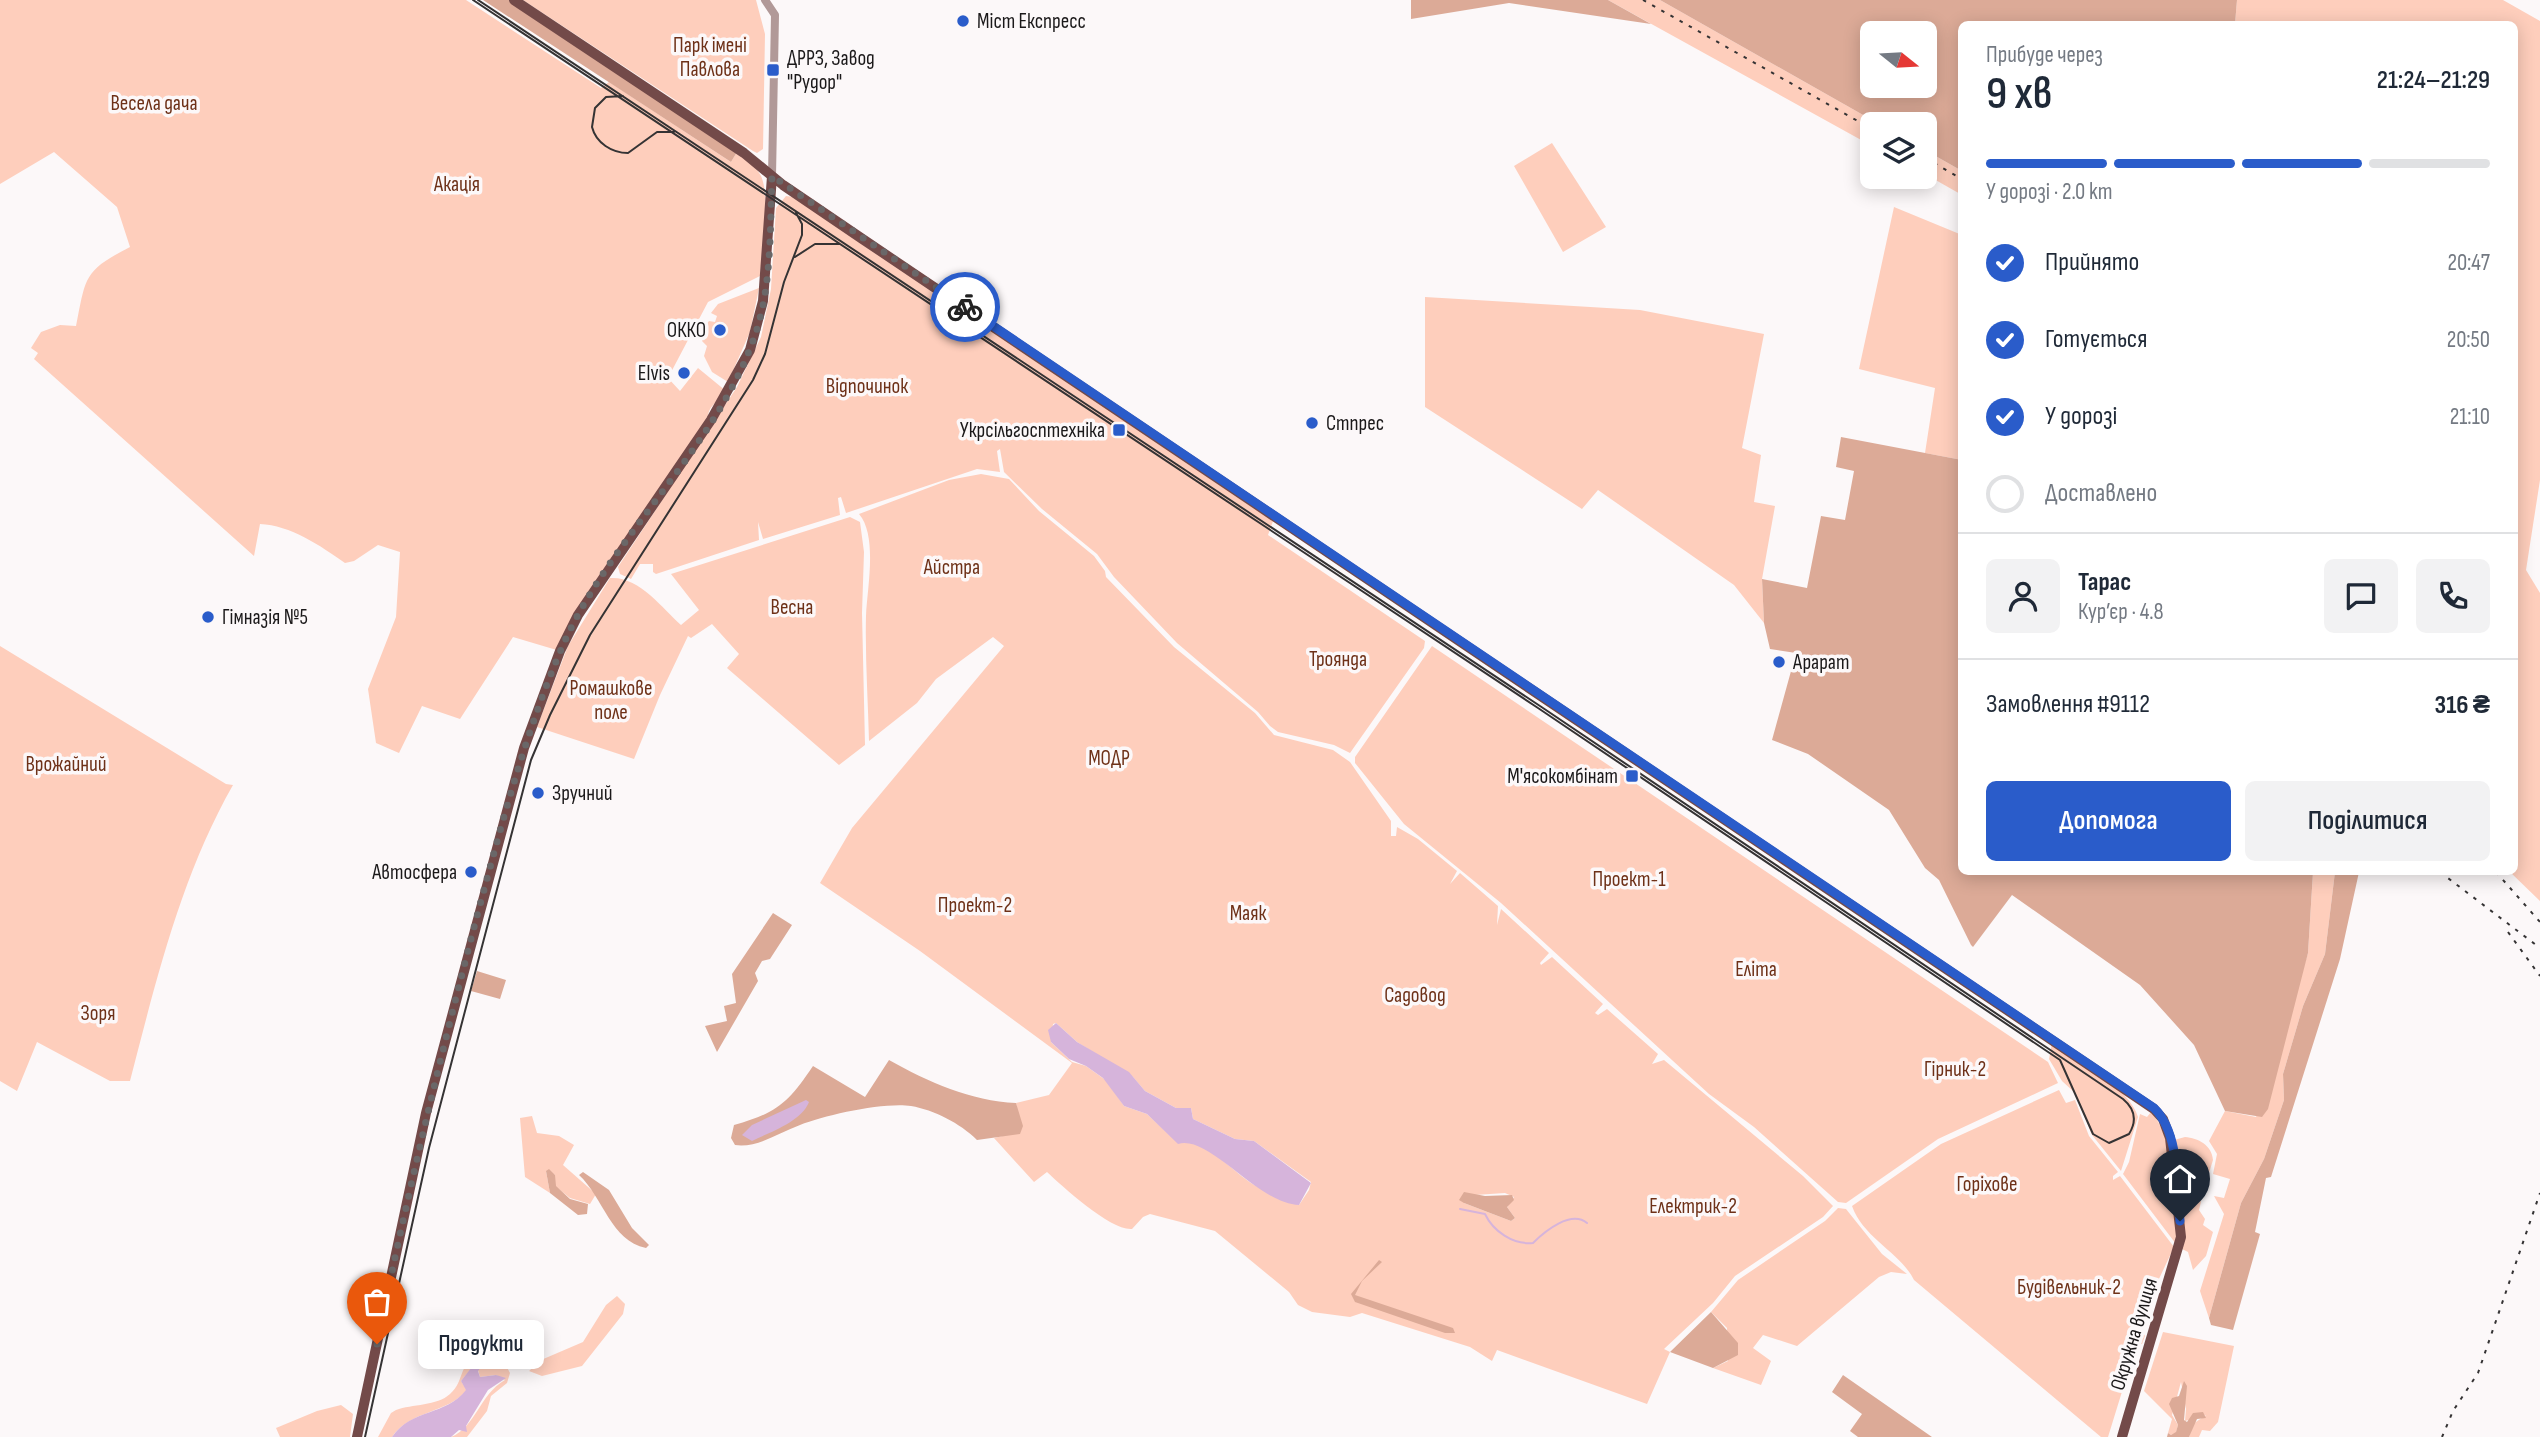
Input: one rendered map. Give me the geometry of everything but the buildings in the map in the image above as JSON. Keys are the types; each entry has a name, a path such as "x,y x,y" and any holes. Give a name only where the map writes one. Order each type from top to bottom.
{"main road":[{"name":"Окружна вулиця","path":"514,0 2154,1108 2163,1119 2170,1138 2181,1237 2122,1437"},
{"path":"357,1437 426,1113 524,748 560,651 578,615 711,421 750,350 761,314 772,176"}],"street":[{"path":"765,0 775,15 772,176"}],"green space":[{"path":"0,0 466,0 601,88 609,82 731,162 737,152 756,169 761,176 765,198 760,276 708,302 668,378 680,391 698,368 726,391 711,408 708,424 560,651 513,637 460,719 422,706 399,753 376,743 368,689 396,617 400,552 378,545 354,561 345,563 294,532 260,524 254,556 34,359 38,353 31,348 41,332 60,325 76,326 89,277 103,263 130,247 117,207 54,152 0,184"},
{"name":"Парк імені Павлова","path":"523,0 756,0 765,34 763,149 757,153 753,151"},
{"path":"1608,0 1660,0 1860,113 1860,139"},
{"path":"2237,0 2503,0 2540,21 2540,480 2526,570 2540,593 2540,901 2513,875 2518,875 2518,21 2235,21"},
{"path":"1552,143 1606,227 1563,252 1514,166"},
{"path":"1937,157 1958,169 1958,193 1937,181"},
{"path":"786,196 793,197 1273,521 1268,535 1425,641 1424,648 1350,753 1334,745 1278,732 1270,726 1258,712 1177,643 1114,577 1097,554 1042,509 1004,472 1000,449 997,451 1000,472 977,469 846,513 841,497 838,498 840,515 763,539 758,522 759,540 656,574 653,572 653,564 640,564 631,579 620,574 618,567 737,387 761,337 771,289 776,208"},
{"path":"1894,207 1958,233 1958,459 1925,453 1935,388 1859,369"},
{"path":"759,288 750,332 728,382 712,372 704,356 707,346 702,341 705,326 709,321 715,322 717,316 711,313 718,304"},
{"path":"1425,297 1640,310 1764,334 1742,448 1761,455 1754,502 1775,506 1762,579 1764,623 1734,585 1598,490 1582,509 1425,407"},
{"path":"981,474 1009,479 1039,511 1094,556 1105,571 1106,577 1174,647 1255,713 1274,735 1333,750 1350,762 1391,821 1391,836 1396,836 1397,827 1418,839 1457,871 1450,884 1460,873 1498,906 1497,925 1501,909 1549,953 1541,965 1552,957 1603,1004 1595,1013 1598,1015 1607,1009 1658,1054 1652,1064 1664,1060 1803,1176 1833,1206 1823,1217 1735,1276 1713,1303 1664,1349 1670,1352 1647,1404 1497,1350 1492,1361 1470,1347 1362,1313 1350,1317 1312,1312 1298,1305 1289,1292 1215,1231 1150,1214 1143,1217 1132,1229 1123,1228 1100,1216 1047,1172 1034,1182 994,1138 1011,1134 1019,1120 1016,1103 1049,1095 1072,1063 920,951 820,883 852,828 1004,646 993,637 936,679 917,703 869,741 866,616 870,549 865,524 859,514 949,480","holes":["1056,1023 1077,1042 1133,1077 1145,1091 1176,1108 1191,1108 1193,1119 1235,1139 1254,1141 1311,1182 1299,1205 1258,1187 1199,1145 1178,1143 1147,1114 1124,1106 1107,1081 1086,1066 1072,1062 1051,1042 1053,1024","1505,1193 1514,1197 1507,1207 1515,1218 1511,1221 1464,1203 1475,1195"]},
{"name":"Весна","path":"850,517 860,522 864,552 862,613 865,745 839,765 727,668 739,654 712,624 691,638 688,636 634,759 537,727 568,646 610,578 631,582 658,602 681,625 699,610 671,574"},
{"path":"0,646 226,784 233,785 184,892 160,967 130,1081 110,1081 37,1042 17,1091 0,1081"},
{"path":"1432,646 2048,1062 2058,1083 1938,1139 1846,1203 1838,1202 1754,1127 1709,1094 1501,903 1404,824 1355,763 1355,757"},
{"path":"2313,875 2335,875 2325,954 2303,1006 2283,1074 2284,1100 2264,1159 2241,1203 2209,1318 2200,1291 2224,1214 2214,1196 2224,1198 2230,1179 2213,1174 2217,1154 2209,1141 2225,1111 2256,1117 2308,953"},
{"path":"2052,1043 2114,1085 2133,1106 2138,1117 2121,1171 2092,1135 2074,1092 2062,1081 2049,1059"},
{"path":"2059,1090 2066,1103 2075,1100 2089,1136 2118,1172 2113,1176 2113,1180 2120,1176 2174,1247 2158,1281 2143,1288 2142,1292 2153,1299 2142,1331 2145,1336 2142,1344 2137,1343 2108,1437 2101,1437 1914,1280 1900,1261 1865,1228 1852,1206 1941,1144"},
{"path":"2151,1112 2159,1124 2170,1156 2175,1194 2176,1244 2123,1174 2129,1162 2140,1114 2147,1117"},
{"path":"532,1116 537,1133 559,1136 574,1145 563,1165 596,1194 590,1204 570,1198 555,1186 555,1175 546,1171 550,1193 525,1177 520,1118"},
{"path":"2185,1137 2204,1143 2213,1160 2208,1176 2197,1183 2195,1189 2201,1202 2199,1210 2205,1219 2203,1225 2213,1232 2206,1256 2193,1270 2188,1252 2182,1249 2174,1140"},
{"path":"1838,1208 1846,1209 1882,1254 1907,1274 1891,1272 1879,1277 1797,1346 1763,1335 1753,1348 1771,1361 1761,1385 1713,1368 1728,1361 1727,1328 1711,1312 1738,1280 1825,1221"},
{"path":"617,1296 625,1304 623,1314 582,1366 542,1376 529,1371 541,1360 583,1342 606,1305"},
{"path":"2163,1332 2234,1346 2218,1422 2210,1431 2202,1430 2199,1437 2189,1437 2193,1424 2206,1415 2185,1421 2186,1409 2181,1382 2172,1415 2178,1425 2176,1433 2171,1435 2168,1433 2172,1419 2144,1391"},
{"path":"479,1354 502,1358 510,1373 507,1383 491,1396 487,1411 467,1437 451,1437 466,1426 489,1394 505,1380 496,1375 480,1377 476,1363 461,1381 467,1390 459,1398 408,1422 392,1437 378,1437 391,1413 396,1410 438,1401 450,1394 458,1384 467,1363"},
{"path":"341,1405 353,1414 350,1437 280,1437 276,1428 317,1411"}],"shaded area":[{"path":"483,0 509,0 737,152 731,162"},
{"path":"1411,0 1608,0 1651,24 1509,3 1411,19"},
{"path":"1660,0 2237,0 2235,21 1958,21 1958,169 1937,157 1937,112 1860,113"},
{"path":"1841,437 1958,459 1958,875 2313,875 2308,953 2268,1109 2262,1117 2225,1111 2194,1045 2140,985 2012,895 1973,947 1939,880 1925,868 1889,810 1808,754 1772,740 1796,653 1770,649 1764,623 1762,579 1807,588 1821,516 1845,520 1854,471 1836,467"},
{"path":"2335,875 2358,875 2340,959 2271,1177 2266,1178 2255,1232 2260,1234 2233,1330 2211,1325 2209,1318 2241,1203 2264,1159 2284,1100 2283,1074 2303,1006 2325,954"},
{"path":"773,913 792,925 770,959 762,961 755,973 758,981 717,1052 705,1026 727,1021 724,1006 736,1003 732,974"},
{"path":"477,971 506,980 500,999 471,991"},
{"path":"1056,1023 1077,1042 1129,1072 1145,1091 1176,1108 1191,1108 1193,1119 1235,1139 1254,1141 1311,1183 1299,1205 1283,1202 1267,1194 1204,1149 1190,1144 1178,1144 1147,1114 1124,1106 1103,1078 1086,1066 1069,1059 1051,1042 1048,1030"},
{"path":"889,1060 950,1089 983,1099 1016,1103 1023,1126 1020,1134 977,1140 963,1128 938,1114 900,1105 824,1117 752,1144 735,1145 731,1138 734,1125 761,1116 780,1105 813,1066 865,1097"},
{"path":"806,1100 809,1102 805,1109 784,1126 752,1141 742,1135 752,1125"},
{"path":"549,1169 555,1175 556,1186 570,1199 588,1204 587,1214 578,1215 550,1193 546,1171"},
{"path":"583,1172 609,1190 632,1228 649,1245 646,1248 634,1244 616,1228 579,1175"},
{"path":"1464,1192 1485,1196 1512,1195 1514,1200 1507,1207 1515,1218 1511,1221 1464,1203 1459,1200"},
{"path":"1379,1260 1382,1262 1362,1281 1355,1295 1453,1328 1455,1333 1445,1333 1355,1302 1351,1294"},
{"path":"1711,1312 1738,1343 1738,1355 1713,1368 1670,1352"},
{"path":"475,1363 482,1366 478,1371 480,1377 496,1375 506,1378 488,1390 466,1426 467,1432 459,1430 451,1437 392,1437 409,1421 458,1398 466,1390 461,1381"},
{"path":"1843,1375 1932,1437 1858,1437 1850,1431 1862,1414 1832,1392"},
{"path":"2184,1381 2187,1386 2184,1420 2187,1422 2193,1413 2203,1412 2206,1418 2197,1419 2189,1437 2167,1437 2168,1433 2171,1435 2176,1432 2178,1425 2169,1404 2172,1398 2179,1396"}],"waterway":[{"path":"1460,1209 1485,1214 1504,1236 1526,1243 1533,1243 1566,1220 1574,1219 1587,1223"}],"tram line":[{"path":"473,0 1538,708 2060,1060 2093,1134 2109,1143 2129,1134 2134,1115 2123,1099 1540,706 478,0"},
{"path":"623,96 606,97 595,108 592,127 605,146 628,153 657,132 674,132"},
{"path":"365,1437 429,1148 531,760 590,635 753,380 765,354 784,282 802,235 802,224 796,213"},
{"path":"795,257 815,244 840,244"}],"railway":[{"path":"1643,0 1860,122"},
{"path":"1937,165 1958,177"},
{"path":"2444,875 2540,948"},
{"path":"2499,875 2540,922"},
{"path":"2508,932 2540,976"},
{"path":"2442,1437 2453,1411 2478,1373 2540,1193"}],"way so far":[{"path":"377,1344 426,1113 524,748 560,651 578,615 639,522 711,421 750,350 761,314 772,176 965,307"}],"place":[{"name":"Міст Експресс","path":"963,21"},
{"name":"ДРРЗ, Завод \"Рудор\"","path":"773,70"},
{"name":"ОККО","path":"720,330"},
{"name":"Elvis","path":"684,373"},
{"name":"Стпрес","path":"1312,423"},
{"name":"Укрсільгосптехніка","path":"1119,430"},
{"name":"Гімназія №5","path":"208,617"},
{"name":"Арарат","path":"1779,662"},
{"name":"М'ясокомбінат","path":"1632,776"},
{"name":"Зручний","path":"538,793"},
{"name":"Автосфера","path":"471,872"},
{"name":"Продукти","path":"377,1344"}],"route":[{"path":"965,307 2154,1108 2163,1119 2170,1138 2180,1221"}],"park label":[{"name":"Весела дача","path":"154,103"},
{"name":"Акація","path":"457,184"},
{"name":"Відпочинок","path":"867,386"},
{"name":"Айстра","path":"952,567"},
{"name":"Троянда","path":"1338,659"},
{"name":"Ромашкове поле","path":"611,700"},
{"name":"МОДР","path":"1109,758"},
{"name":"Врожайний","path":"66,764"},
{"name":"Проект-1","path":"1629,879"},
{"name":"Проект-2","path":"975,905"},
{"name":"Маяк","path":"1248,913"},
{"name":"Еліта","path":"1756,969"},
{"name":"Садовод","path":"1415,995"},
{"name":"Зоря","path":"98,1013"},
{"name":"Гірник-2","path":"1955,1069"},
{"name":"Горіхове","path":"1987,1184"},
{"name":"Електрик-2","path":"1693,1206"},
{"name":"Будівельник-2","path":"2069,1287"}]}
